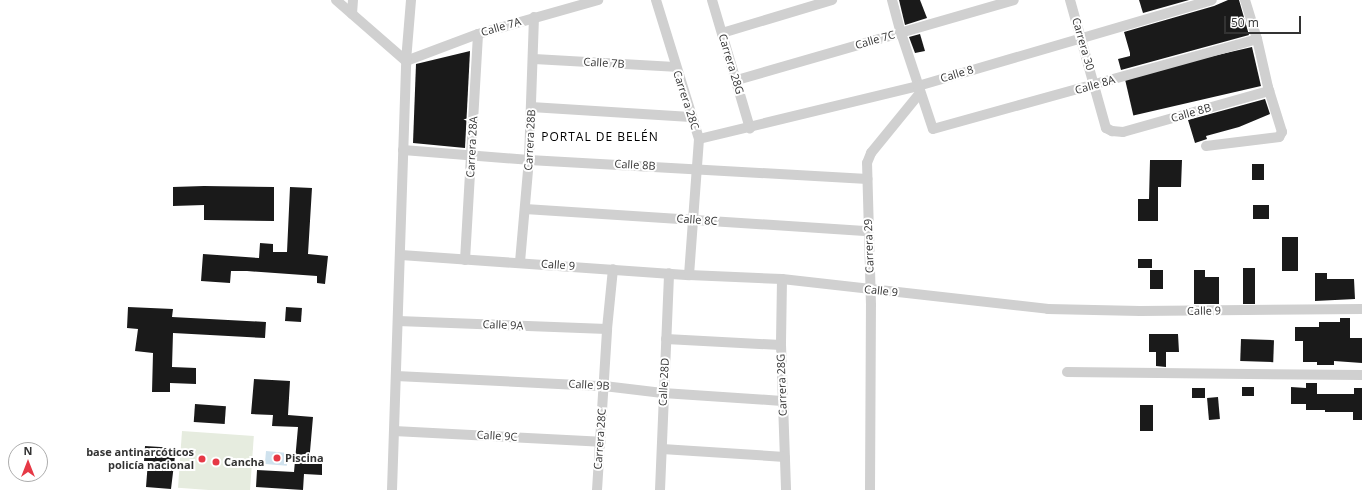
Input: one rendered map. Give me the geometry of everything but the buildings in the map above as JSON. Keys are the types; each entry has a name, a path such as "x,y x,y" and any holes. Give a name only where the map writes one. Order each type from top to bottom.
{"street":[{"path":"336,0 406,61"},
{"path":"352,14 353,0"},
{"path":"392,490 401,255 406,61 411,0"},
{"name":"Calle 7A","path":"406,61 478,34 534,17 561,5 598,0"},
{"name":"Carrera 28C","path":"656,0 675,67 699,140 695,168 689,275"},
{"name":"Carrera 28G","path":"712,0 750,128"},
{"path":"722,33 832,0"},
{"path":"892,0 919,90"},
{"name":"Calle 7C","path":"737,80 1014,0"},
{"name":"Carrera 30","path":"1070,0 1106,128 1112,131"},
{"name":"Calle 8","path":"699,140 919,90 1081,37 1212,0"},
{"path":"1206,146 1278,137 1282,132 1269,91 1257,39 1245,0"},
{"name":"Carrera 28B","path":"520,262 529,160 534,59 534,17"},
{"name":"Carrera 28A","path":"465,260 478,34"},
{"name":"Calle 8A","path":"919,90 932,129 1257,39"},
{"name":"Calle 7B","path":"534,59 675,67"},
{"name":"Carrera 29","path":"870,490 871,290 867,163 871,152 919,90"},
{"name":"Calle 8B","path":"1112,131 1123,132 1269,91"},
{"path":"531,107 691,117"},
{"name":"Calle 8B","path":"403,150 529,160 695,168 867,179"},
{"name":"Calle 8C","path":"525,209 868,231"},
{"name":"Calle 9","path":"401,255 465,260 520,262 689,275 782,279 1048,309 1140,311 1362,309"},
{"name":"Carrera 28C","path":"597,490 607,329 613,269"},
{"name":"Calle 28D","path":"660,490 669,273"},
{"name":"Carrera 28G","path":"782,279 782,401 786,490"},
{"name":"Calle 9A","path":"398,321 607,329"},
{"path":"666,339 781,345"},
{"path":"1067,372 1362,375"},
{"name":"Calle 9B","path":"396,376 604,386 782,401"},
{"name":"Calle 9C","path":"394,431 600,442"},
{"path":"662,449 785,457"}],"shaded area":[{"name":"Cancha","path":"182,431 254,436 250,490 209,490 178,488"}],"water":[{"name":"Piscina","path":"266,451 288,453 287,466 265,464"}],"place":[{"name":"Piscina","path":"277,458"},
{"name":"base antinarcóticos policía nacional","path":"202,459"},
{"name":"Cancha","path":"216,462"}],"district":[{"name":"PORTAL DE BELÉN","path":"600,137"}]}
